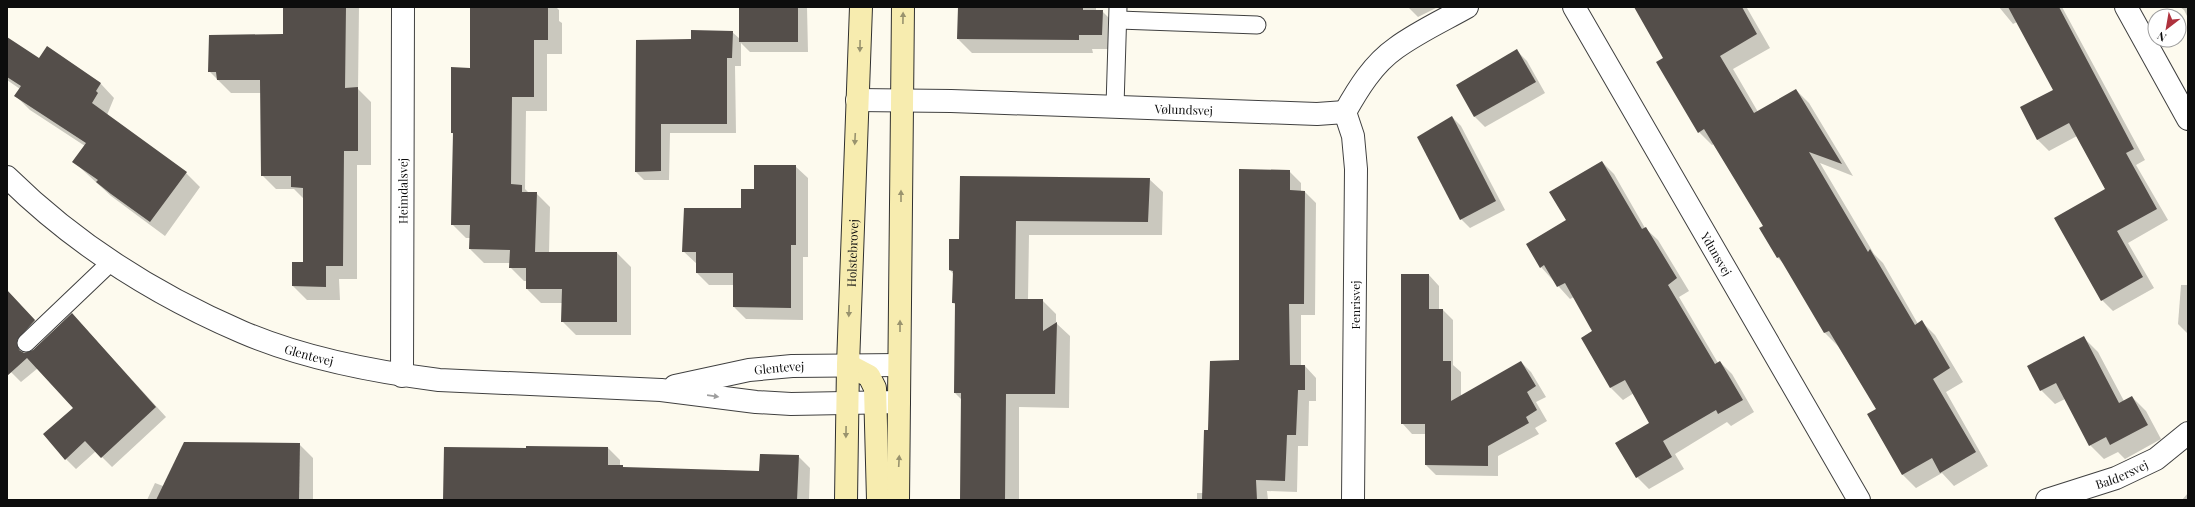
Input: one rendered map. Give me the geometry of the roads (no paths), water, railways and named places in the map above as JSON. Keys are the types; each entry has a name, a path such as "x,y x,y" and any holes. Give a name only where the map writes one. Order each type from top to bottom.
{"main road":[{"name":"Holstebrovej","path":"846,500 848,365 861,7"},
{"path":"898,500 903,7"},
{"path":"848,365 869,376 875,388 877,403 878,500"}],"street":[{"name":"Heimdalsvej","path":"402,7 402,376"},
{"path":"1345,112 1361,84 1376,66 1395,48 1467,7"},
{"name":"Ydunsvej","path":"1574,7 1859,500"},
{"path":"2126,7 2188,119"},
{"name":"Vølundsvej","path":"857,100 1115,106 1317,114 1345,112"},
{"name":"Fenrisvej","path":"1345,112 1353,136 1356,169 1353,500"},
{"name":"Glentevej","path":"7,178 46,215 112,262 186,305 243,332 296,351 402,376 438,380 661,390 756,402 791,404 899,402"},
{"name":"Glentevej","path":"661,390 749,370 848,365 900,365"},
{"name":"Baldersvej","path":"2047,500 2116,478 2156,459 2188,433"}],"lane":[{"path":"1115,106 1119,13 1257,25"},
{"path":"26,343 112,262"}]}
